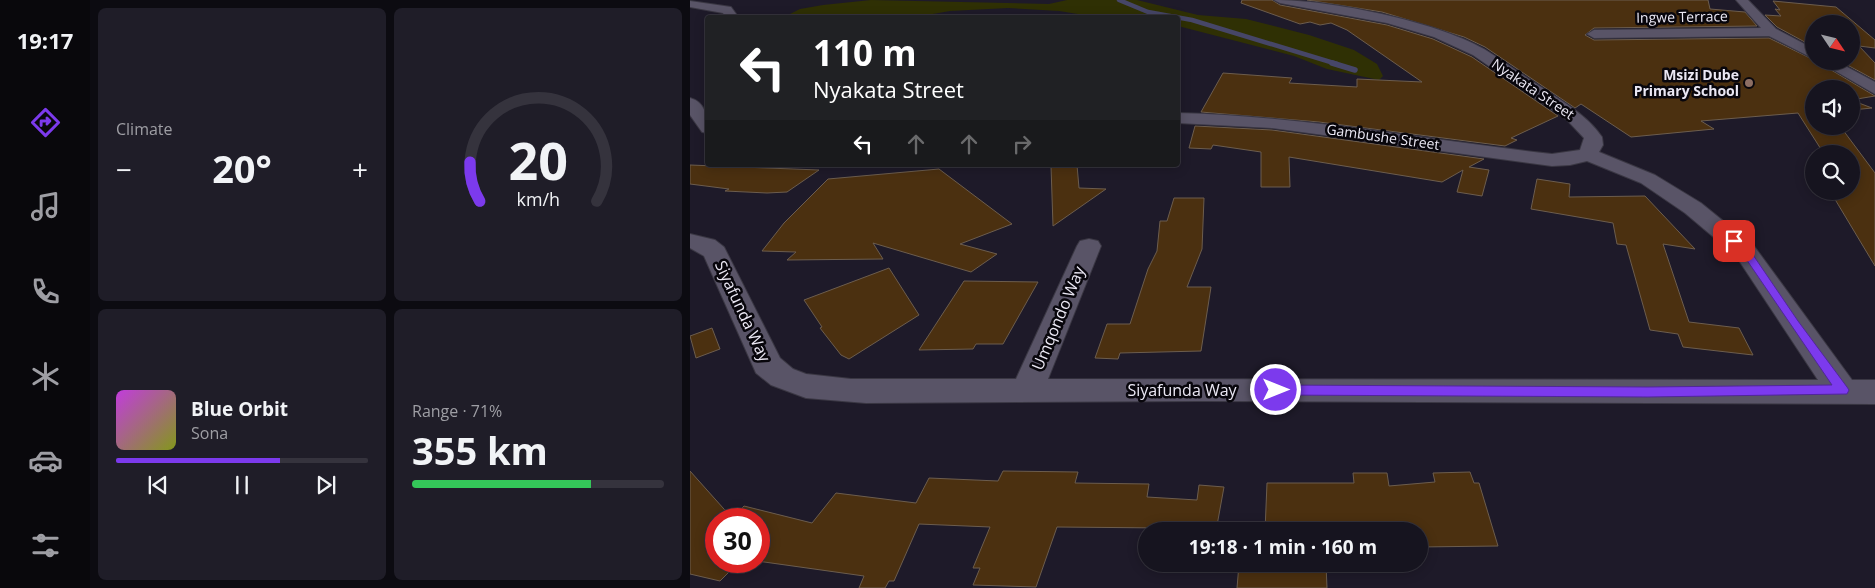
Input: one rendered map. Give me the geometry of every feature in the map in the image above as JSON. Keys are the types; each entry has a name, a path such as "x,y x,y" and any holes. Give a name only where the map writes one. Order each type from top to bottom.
{"street":[{"name":"Nyakata Street","path":"1280,0 1420,28 1440,34 1478,52 1584,125 1593,137 1593,145 1588,154"},
{"path":"1331,9 1354,0"},
{"path":"1742,0 1771,32 1805,50"},
{"path":"690,4 727,10 731,15"},
{"name":"Ingwe Terrace","path":"1594,34 1771,32"},
{"path":"1841,70 1875,89"},
{"path":"690,104 705,124"},
{"name":"Gambushe Street","path":"1180,118 1232,118 1279,122 1544,159 1570,159 1588,154"},
{"path":"1588,154 1656,184 1693,208 1745,251 1842,390"},
{"name":"Siyafunda Way","path":"690,241 706,245 715,252 767,365 782,378 812,387 848,391 1638,392 1842,390 1875,392"},
{"name":"Umqondo Way","path":"1027,390 1089,246"}],"shaded area":[{"path":"871,0 1049,4 1067,0 1137,0 1198,15 1246,19 1309,35 1354,50 1377,64 1383,76 1379,80 1327,69 1294,56 1180,27 1180,15 1084,15 1059,11 1008,8 950,11 927,15 780,15 823,5"}],"building":[{"path":"1242,0 1272,0 1280,5 1387,25 1433,39 1472,57 1558,116 1511,138 1517,140 1505,146 1319,122 1201,112 1223,73 1292,78 1289,83 1357,87 1357,79 1422,82 1347,30 1331,23 1320,25 1310,22 1300,24 1241,3"},
{"path":"1307,0 1708,0 1710,9 1745,12 1757,26 1594,28 1585,35 1594,40 1769,38 1805,56 1805,70 1831,70 1848,80 1805,80 1805,124 1798,113 1701,121 1714,129 1631,137 1581,104 1575,108 1485,47 1464,37 1382,12"},
{"path":"1773,1 1836,7 1845,15 1805,15 1805,42 1777,27 1765,15 1781,16 1775,9 1780,10"},
{"path":"1860,27 1875,40 1875,48 1860,46"},
{"path":"1860,47 1875,63 1875,80 1857,70 1860,70"},
{"path":"1860,87 1875,96 1860,98"},
{"path":"1860,103 1872,108 1860,109"},
{"path":"1195,126 1272,130 1484,159 1469,167 1489,170 1482,196 1457,192 1463,170 1442,182 1289,157 1290,187 1261,187 1261,152 1213,145 1211,149 1189,148"},
{"path":"1812,135 1847,135 1854,145 1818,145"},
{"path":"1860,153 1875,173 1875,266 1835,200 1860,200"},
{"path":"690,165 819,170 787,192 725,191 729,189 690,184"},
{"path":"1051,167 1077,167 1079,188 1106,189 1053,226"},
{"path":"939,169 1012,224 960,244 997,254 971,272 873,243 883,259 787,260 796,252 762,251 784,223 828,179"},
{"path":"1537,179 1570,184 1569,197 1645,196 1695,249 1663,244 1689,322 1739,328 1753,355 1683,347 1678,334 1650,330 1626,245 1617,244 1613,223 1531,209"},
{"path":"1174,198 1204,198 1202,249 1187,287 1211,287 1201,351 1120,353 1118,359 1095,358 1107,324 1130,324 1148,269 1157,251 1160,221 1167,221"},
{"path":"889,268 919,315 849,359 841,355 820,328 822,327 804,300"},
{"path":"964,281 1038,282 1003,344 976,344 973,349 919,350"},
{"path":"712,328 720,349 696,358 690,336"},
{"path":"690,471 723,508 705,508 705,573 728,573 720,581 690,574"},
{"path":"1003,471 1078,472 1075,483 1149,484 1147,497 1197,500 1199,485 1224,487 1218,522 1138,522 1138,528 1057,527 1036,587 973,585 980,568 973,568 990,527 919,524 894,581 889,581 885,588 859,588 864,576 770,563 770,512 812,523 836,493 916,503 929,478 998,481"},
{"path":"1470,472 1474,483 1479,483 1498,546 1428,547 1428,522 1265,522 1267,483 1354,483 1353,473 1387,473 1389,486 1435,482 1433,473"},
{"path":"1238,572 1326,572 1327,588 1237,588"}],"waterway":[{"path":"1119,0 1148,12 1164,15"},
{"path":"1180,18 1337,64"},
{"path":"1332,63 1355,70"}],"place":[{"name":"Msizi Dube Primary School","path":"1749,83"}],"route":[{"path":"1276,390 1648,392 1842,390 1794,324 1745,251 1734,241"}]}
